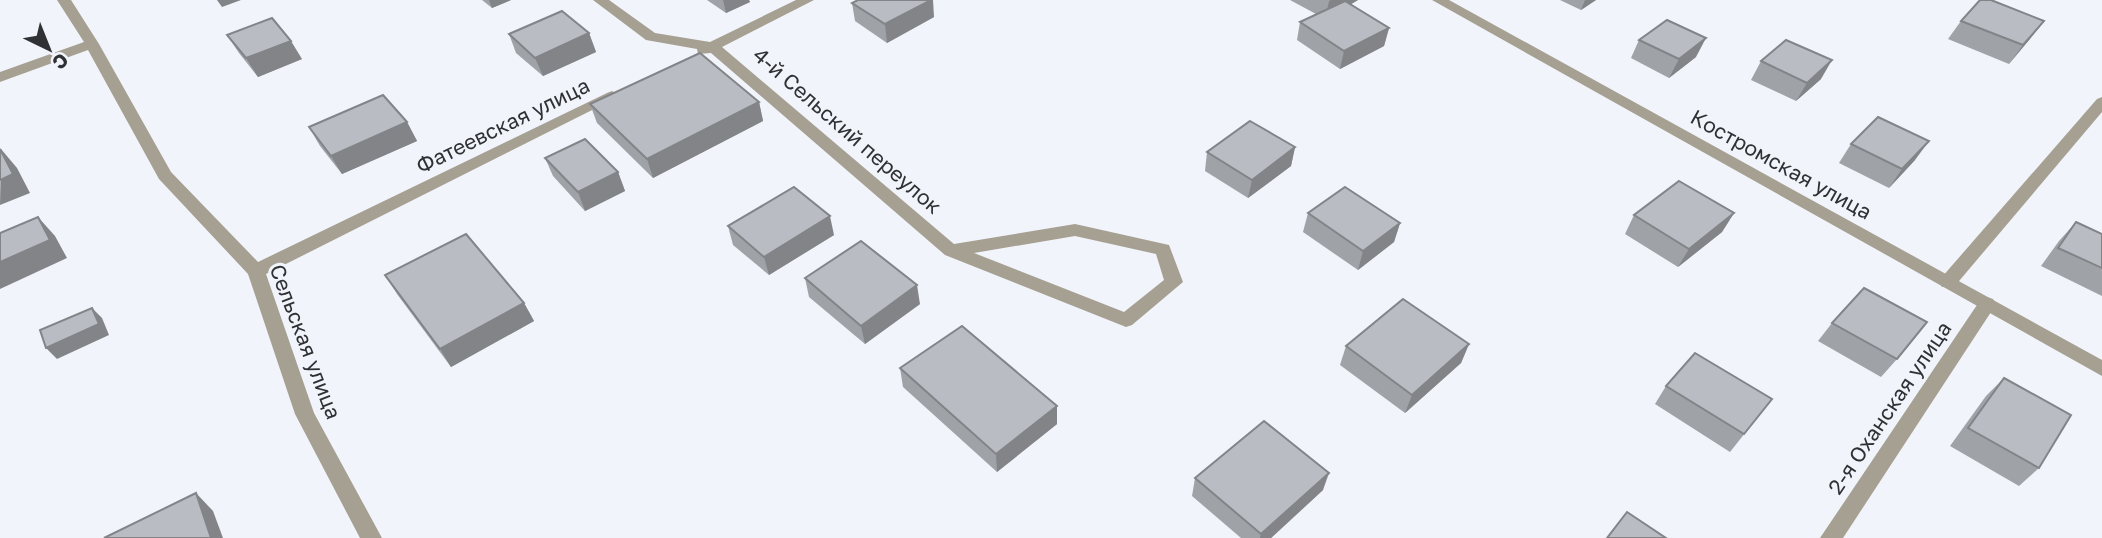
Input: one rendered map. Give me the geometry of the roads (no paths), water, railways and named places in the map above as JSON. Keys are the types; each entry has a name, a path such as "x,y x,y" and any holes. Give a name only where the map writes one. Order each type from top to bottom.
{"street":[{"name":"Сельская улица","path":"64,0 92,44 165,175 256,271 305,414 371,538"},
{"path":"600,0 651,37 713,47"},
{"path":"688,59 807,0"},
{"name":"Костромская улица","path":"1438,0 2102,369"},
{"path":"0,76 92,44"},
{"name":"4-й Сельский переулок","path":"713,47 951,251 1126,320 1174,282 1163,249 1075,230 951,251"},
{"name":"Фатеевская улица","path":"256,271 626,89"},
{"path":"1948,282 2102,102"},
{"name":"2-я Оханская улица","path":"1831,538 1987,304"}]}
